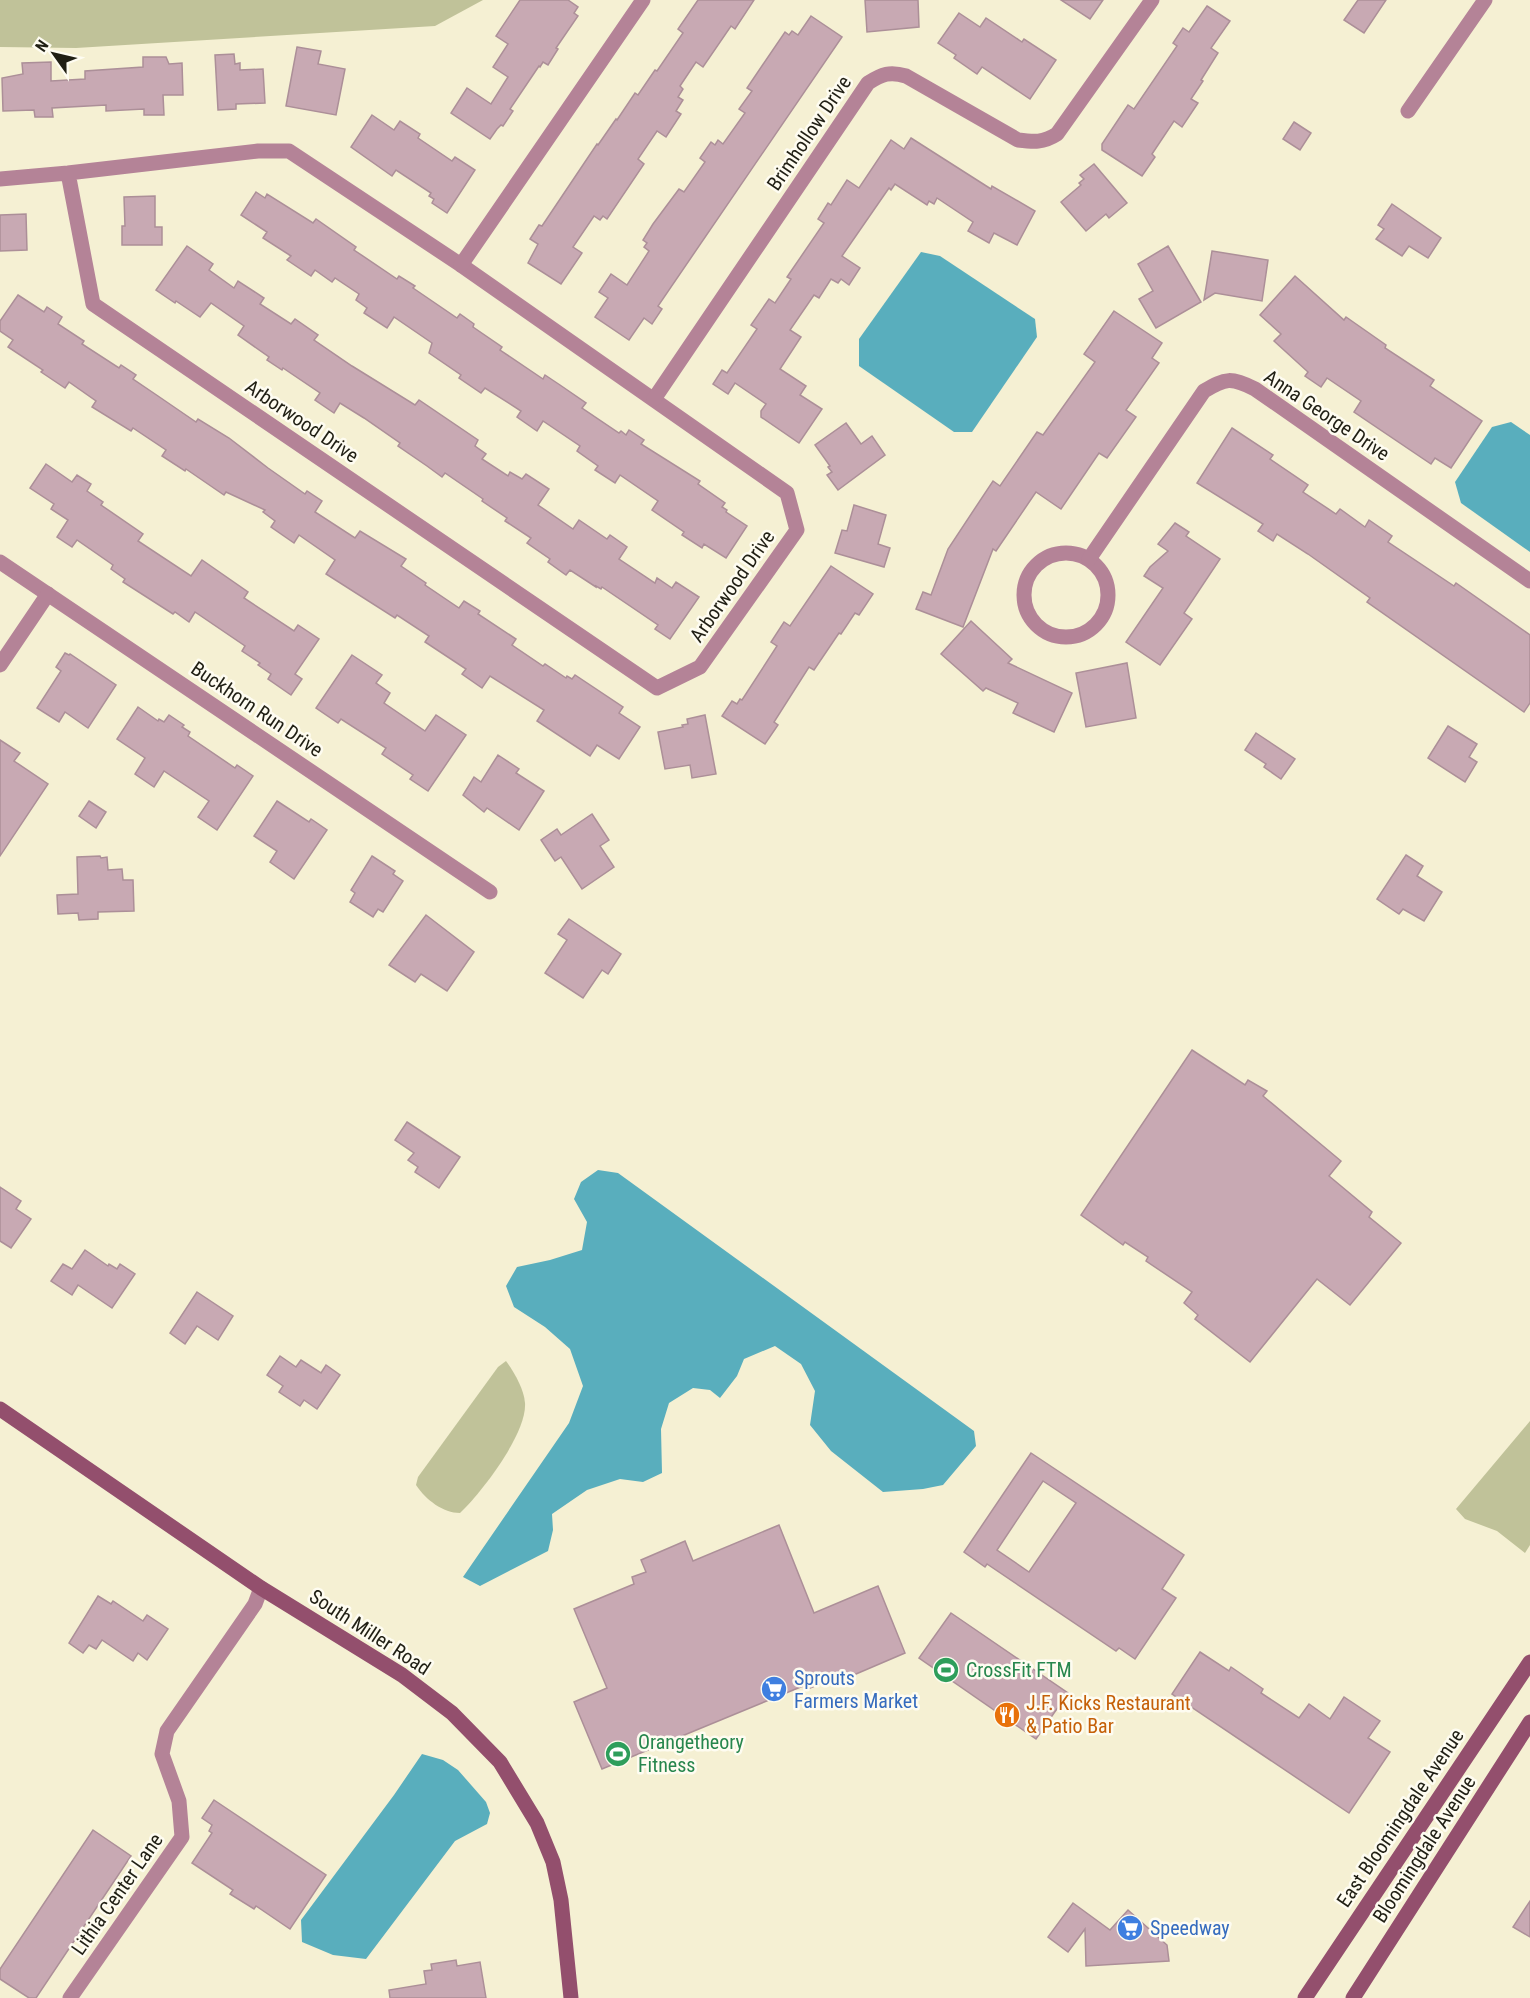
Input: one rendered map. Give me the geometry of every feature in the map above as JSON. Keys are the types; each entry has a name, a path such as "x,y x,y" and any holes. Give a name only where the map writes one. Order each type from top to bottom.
{"street":[{"path":"461,265 643,0"},
{"name":"Brimhollow Drive","path":"654,399 868,83 883,74 896,73 906,76 1018,140 1038,143 1057,134 1152,0"},
{"path":"1408,111 1485,0"},
{"name":"Arborwood Drive","path":"0,179 258,151 289,151 461,265 787,494 797,530 700,667 657,688 93,304 68,173"},
{"name":"Anna George Drive","path":"1089,559 1204,391 1222,380 1240,382 1255,389 1530,581"},
{"path":"1069,552 1089,559 1097,566 1107,585 1107,606 1102,616 1096,625 1077,636 1056,636 1046,633 1030,619 1026,609 1023,599 1027,578 1040,562 1059,553 1069,552"},
{"name":"Buckhorn Run Drive","path":"0,562 490,892"},
{"path":"0,665 48,594"},
{"name":"South Miller Road","path":"0,1409 261,1588 402,1675 452,1713 500,1762 537,1823 553,1862 561,1900 571,1998"},
{"name":"Lithia Center Lane","path":"70,1998 182,1837 179,1801 162,1754 163,1742 167,1731 255,1604 261,1588"},
{"name":"East Bloomingdale Avenue","path":"1305,1998 1530,1662"},
{"name":"Bloomingdale Avenue","path":"1355,1997 1530,1722"}],"green space":[{"path":"0,0 483,0 435,26 76,48 0,47"},
{"path":"506,1361 523,1392 524,1416 519,1430 501,1462 469,1504 460,1513 447,1511 435,1505 420,1491 416,1485 418,1477 498,1367"},
{"path":"1530,1421 1530,1545 1525,1553 1497,1531 1465,1519 1456,1509"}],"water":[{"path":"921,252 940,256 1035,319 1037,337 972,432 954,432 859,366 859,339"},
{"path":"1511,422 1530,435 1530,552 1461,503 1455,482 1492,427"},
{"path":"598,1170 618,1173 974,1431 976,1446 943,1485 883,1492 831,1451 810,1425 815,1391 801,1364 775,1346 744,1359 737,1376 720,1398 710,1390 693,1388 669,1403 661,1429 662,1473 643,1482 620,1479 587,1490 552,1514 553,1530 548,1551 480,1586 463,1577 569,1423 583,1386 570,1349 545,1327 514,1307 506,1286 517,1267 582,1250 587,1222 574,1199 581,1182"},
{"path":"422,1754 443,1760 458,1770 486,1802 490,1813 487,1824 455,1841 366,1959 333,1955 302,1942 301,1920"}],"building":[{"path":"520,0 568,0 578,7 574,13 578,16 556,48 558,49 548,65 543,62 539,66 510,109 513,111 503,126 497,129 490,139 451,113 467,88 491,104 508,77 493,67 508,44 496,36"},
{"path":"698,0 754,0 735,29 731,26 703,67 696,62 680,86 683,89 678,97 683,100 676,111 681,114 666,137 657,131 638,159 644,164 607,219 603,216 600,220 594,216 573,247 582,253 561,284 528,263 538,244 530,239 539,225 542,226 597,144 635,93 638,95 655,70 657,71 683,33 678,29"},
{"path":"865,0 918,0 919,27 867,32"},
{"path":"1061,0 1103,0 1090,19"},
{"path":"1358,0 1386,0 1364,33 1344,20"},
{"path":"1207,6 1230,21 1211,48 1218,53 1191,99 1198,103 1182,127 1174,121 1152,154 1155,157 1142,176 1102,150 1102,144 1128,105 1134,109 1177,46 1173,43 1183,28 1189,32"},
{"path":"959,13 980,27 986,18 1022,42 1024,39 1056,60 1030,99 982,67 977,74 954,58 956,55 938,43"},
{"path":"811,16 842,37 658,306 662,309 652,324 644,318 629,340 595,317 608,298 599,292 611,274 627,285 649,251 644,247 647,243 643,240 653,224 679,189 684,192 705,162 700,158 711,142 715,145 718,140 723,144 745,113 739,109 752,91 747,88 785,32 789,35 792,31 798,35"},
{"path":"297,47 321,51 318,64 345,69 336,115 286,106"},
{"path":"234,54 235,64 240,63 240,70 263,69 265,103 236,104 236,109 218,110 215,55"},
{"path":"143,57 166,57 169,64 182,63 183,95 163,95 164,115 144,115 144,109 106,111 106,105 52,108 53,117 35,117 34,110 3,111 2,78 23,74 22,63 51,62 51,81 85,79 85,71 143,67"},
{"path":"372,115 394,130 400,121 420,134 418,138 452,161 455,157 475,170 447,213 432,203 434,199 429,196 431,193 396,170 392,176 351,147"},
{"path":"1294,122 1311,133 1300,150 1283,139"},
{"path":"911,138 991,189 992,186 1035,211 1017,245 994,233 989,243 968,231 973,222 937,198 934,204 929,201 927,205 895,184 891,190 889,188 842,256 860,268 849,285 841,279 838,283 831,279 819,298 814,295 790,330 801,337 780,369 806,386 800,395 822,409 799,443 761,417 761,411 766,404 735,383 728,394 713,384 722,370 727,373 757,329 751,325 769,299 775,303 791,279 787,277 824,223 818,219 828,203 831,205 847,180 859,188 891,140 904,149"},
{"path":"1094,164 1127,203 1109,218 1106,214 1086,231 1061,202 1081,185 1079,183 1084,179 1080,175"},
{"path":"256,192 265,198 267,194 313,223 316,219 356,247 354,250 397,279 399,276 415,286 413,288 457,318 460,314 474,324 473,327 502,347 500,350 543,379 545,375 586,403 582,408 619,433 621,431 626,435 629,430 644,440 641,444 700,481 698,484 725,503 722,507 727,510 726,512 747,526 726,558 704,544 702,548 682,535 684,532 652,510 658,501 620,475 615,483 595,470 598,466 577,451 580,446 543,421 537,431 517,417 521,411 485,388 481,393 459,378 461,375 429,353 432,343 394,317 387,328 364,313 367,308 356,300 359,294 335,278 332,282 315,270 311,276 287,260 291,256 263,238 267,232 241,215"},
{"path":"155,196 155,227 162,227 162,245 122,245 122,226 125,226 124,197"},
{"path":"1392,204 1441,238 1428,258 1409,246 1402,256 1376,239 1384,229 1378,225"},
{"path":"26,214 27,250 0,251 0,215"},
{"path":"187,246 213,264 209,270 234,288 238,281 264,298 260,304 291,324 295,319 318,335 314,340 352,366 415,405 419,400 478,440 475,446 486,454 482,459 508,476 510,472 522,479 526,474 549,489 538,505 573,529 579,520 607,539 610,535 627,547 619,559 655,583 657,578 672,588 676,582 699,597 670,639 655,629 658,625 602,587 601,589 596,587 570,570 566,575 548,562 550,559 527,543 531,538 505,521 507,518 482,501 483,499 445,473 442,477 398,446 400,443 364,418 340,403 334,413 315,400 320,393 267,360 269,357 238,335 244,326 211,303 200,317 156,290"},
{"path":"1168,246 1201,302 1156,328 1139,299 1153,291 1138,264"},
{"path":"1212,251 1268,260 1262,301 1215,293 1204,300"},
{"path":"1295,276 1344,320 1346,317 1386,345 1385,348 1434,380 1430,386 1482,421 1451,468 1435,458 1431,464 1354,412 1361,401 1327,378 1321,387 1305,376 1308,372 1274,341 1281,334 1260,315"},
{"path":"18,295 44,312 47,307 62,317 58,324 84,341 82,344 119,368 121,365 136,375 133,379 196,422 198,419 229,438 305,494 307,491 322,501 315,512 355,538 360,531 406,559 401,566 459,608 464,601 480,611 478,614 516,639 512,645 566,678 567,676 572,679 575,675 623,707 619,713 640,727 619,759 597,745 590,756 537,721 544,710 490,676 482,688 462,674 466,669 425,642 429,636 397,615 395,618 326,574 335,560 299,535 294,543 271,527 275,521 263,512 265,510 226,492 224,495 186,469 185,471 162,456 166,450 133,428 131,431 92,407 96,401 69,382 65,388 8,347 13,340 0,331 0,321"},
{"path":"1114,311 1162,343 1152,358 1159,363 1126,410 1136,417 1107,458 1099,453 1061,509 1036,492 996,551 993,549 963,627 916,609 923,592 931,595 948,549 993,481 1000,486 1037,432 1043,435 1095,362 1084,354"},
{"path":"846,423 861,444 872,436 885,455 838,490 827,475 832,472 828,467 830,466 815,445"},
{"path":"1232,428 1273,455 1270,459 1308,485 1303,492 1336,514 1340,509 1365,527 1369,520 1392,536 1388,542 1454,586 1456,583 1530,635 1530,703 1524,712 1367,602 1370,598 1308,554 1277,534 1273,541 1258,531 1263,524 1197,483"},
{"path":"46,464 72,482 77,475 91,484 87,491 103,502 101,505 143,534 138,541 191,576 202,560 248,592 244,598 294,631 298,625 319,639 295,674 302,679 291,695 268,679 271,674 242,651 245,646 195,612 189,622 175,612 173,614 123,582 125,579 111,569 113,565 77,540 72,547 57,537 68,520 51,509 54,504 30,488"},
{"path":"854,505 886,515 878,544 890,548 884,567 835,553 842,530 847,531"},
{"path":"1175,523 1189,532 1186,536 1220,559 1184,613 1192,619 1160,665 1126,642 1163,588 1144,576 1150,567 1168,551 1158,544"},
{"path":"831,566 873,594 859,615 855,613 841,634 839,633 814,670 809,667 774,722 778,725 765,744 722,716 732,701 737,704 740,699 742,700 777,646 771,642 784,622 790,626"},
{"path":"971,621 1012,659 1008,663 1072,693 1054,732 1013,713 1018,703 986,688 983,691 941,654"},
{"path":"65,653 70,654 116,685 88,728 65,712 59,722 37,708 61,671 56,667"},
{"path":"352,655 382,675 376,683 390,693 384,703 425,731 436,715 466,735 428,791 410,779 413,775 382,754 386,748 341,719 338,723 316,708"},
{"path":"1127,663 1136,718 1086,727 1076,673"},
{"path":"138,707 158,721 159,719 164,722 169,715 184,725 182,727 190,732 188,736 235,768 237,765 253,776 217,830 198,817 209,801 164,771 154,787 135,774 145,758 117,739"},
{"path":"705,715 716,774 692,778 690,765 665,769 658,732 683,727 682,725 688,724 687,719"},
{"path":"1448,726 1477,744 1469,757 1477,762 1465,782 1428,758"},
{"path":"1256,733 1295,759 1281,779 1264,767 1266,764 1245,750"},
{"path":"0,740 20,753 14,761 48,784 0,856"},
{"path":"498,755 519,769 516,773 544,791 519,830 487,808 484,812 463,795 474,777 481,782"},
{"path":"89,801 106,812 96,828 79,816"},
{"path":"277,801 309,822 311,819 327,830 294,879 270,862 277,851 254,836"},
{"path":"592,814 609,840 600,846 614,867 582,889 561,857 555,861 541,840 557,829 561,835"},
{"path":"1406,855 1423,866 1417,876 1442,892 1424,921 1403,909 1399,914 1377,899"},
{"path":"100,856 101,858 107,857 108,870 122,869 123,880 133,880 134,911 98,912 98,919 79,920 78,913 58,914 57,895 78,894 77,857"},
{"path":"372,856 395,871 393,874 403,881 383,912 378,909 373,917 350,902 355,893 351,890"},
{"path":"426,915 474,952 447,991 421,974 415,982 389,965"},
{"path":"569,919 621,954 608,974 602,970 583,998 545,973 567,940 558,934"},
{"path":"1192,1050 1245,1085 1248,1080 1267,1091 1263,1096 1341,1161 1329,1176 1372,1212 1369,1217 1401,1243 1350,1305 1317,1279 1250,1362 1195,1319 1198,1315 1184,1303 1192,1292 1146,1261 1148,1257 1125,1242 1123,1245 1081,1215"},
{"path":"407,1122 460,1157 439,1188 415,1172 418,1167 408,1160 414,1153 395,1140"},
{"path":"0,1187 21,1201 16,1209 31,1219 11,1248 0,1241"},
{"path":"85,1250 108,1266 109,1264 117,1269 120,1264 135,1274 112,1308 78,1285 72,1295 51,1281 63,1264 72,1269"},
{"path":"197,1292 233,1316 218,1340 197,1326 185,1344 170,1333"},
{"path":"280,1356 296,1367 301,1360 321,1373 326,1365 340,1375 317,1409 304,1400 300,1406 279,1392 283,1386 267,1375"},
{"path":"1031,1453 1184,1555 1162,1589 1176,1598 1135,1659 1119,1648 1116,1651 987,1564 985,1567 964,1552","holes":["1043,1481 1076,1503 1029,1572 997,1550"]},
{"path":"779,1525 814,1613 878,1586 905,1653 842,1680 840,1676 805,1690 803,1686 602,1769 574,1702 607,1688 574,1609 634,1584 632,1577 646,1572 641,1560 685,1541 693,1561"},
{"path":"98,1596 111,1604 113,1601 143,1621 147,1615 168,1629 147,1660 138,1653 133,1661 102,1640 96,1649 89,1645 83,1653 69,1643"},
{"path":"951,1613 1068,1693 1036,1739 919,1658"},
{"path":"1200,1652 1229,1671 1231,1667 1263,1689 1261,1693 1299,1718 1309,1704 1330,1719 1344,1697 1380,1721 1368,1738 1390,1752 1349,1813 1172,1694"},
{"path":"214,1800 326,1875 290,1929 256,1906 254,1909 230,1894 233,1890 192,1863 212,1833 209,1831 212,1825 202,1818"},
{"path":"93,1830 131,1856 36,1998 29,1998 0,1979 0,1969"},
{"path":"1530,1901 1530,1937 1513,1927"},
{"name":"Speedway","path":"1073,1903 1110,1930 1128,1910 1167,1945 1169,1961 1086,1966 1085,1929 1068,1952 1048,1937"},
{"path":"456,1960 457,1966 480,1962 486,1998 390,1998 389,1990 426,1984 424,1971 432,1970 431,1964"}],"place":[{"name":"CrossFit FTM","path":"946,1670"},
{"name":"Sprouts Farmers Market","path":"774,1689"},
{"name":"J.F. Kicks Restaurant & Patio Bar","path":"1007,1715"},
{"name":"Orangetheory Fitness","path":"618,1754"},
{"name":"Speedway","path":"1130,1928"}]}
